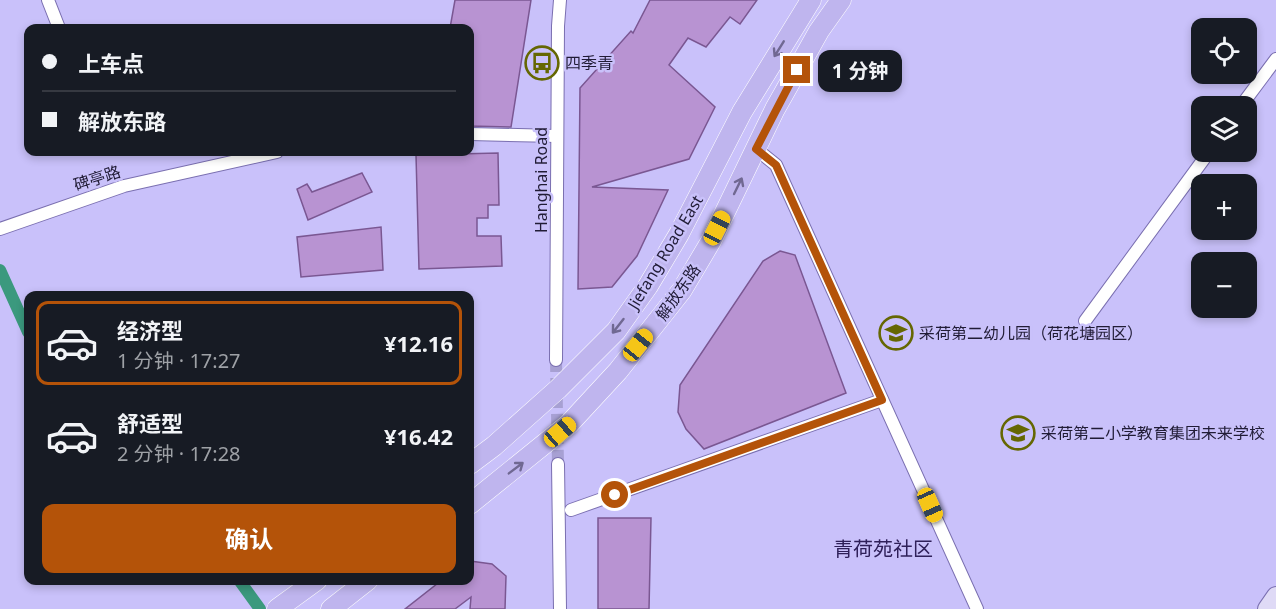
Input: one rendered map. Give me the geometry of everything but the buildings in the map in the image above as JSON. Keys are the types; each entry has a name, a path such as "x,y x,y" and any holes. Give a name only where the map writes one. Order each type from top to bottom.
{"main road":[{"name":"Jiefang Road East","path":"474,461 551,395 616,331 648,286 679,234 742,112 811,0"},
{"name":"解放东路","path":"474,501 569,424 642,341 688,281 711,241 775,109 819,31 841,0"},
{"path":"279,608 310,585"},
{"path":"331,609 362,585"},
{"path":"1267,609 1276,596"}],"street":[{"path":"48,0 57,24"},
{"name":"Hanghai Road","path":"556,360 560,0"},
{"path":"1248,96 1276,59"},
{"path":"474,135 557,136"},
{"path":"756,149 776,165 977,609"},
{"name":"碑亭路","path":"0,229 124,186 259,156"},
{"path":"1085,321 1202,162"},
{"path":"571,510 882,400"},
{"path":"558,464 560,609"}],"waterway":[{"path":"0,270 24,323"},
{"path":"243,585 260,609"}],"tunnel":[{"path":"556,360 558,464"}],"place":[{"name":"四季青","path":"542,63"},
{"name":"采荷第二幼儿园（荷花塘园区）","path":"896,333"},
{"name":"采荷第二小学教育集团未来学校","path":"1018,433"}],"district":[{"name":"青荷苑社区","path":"883,549"}],"route":[{"path":"615,495 882,400 776,165 756,149 797,70"}]}
